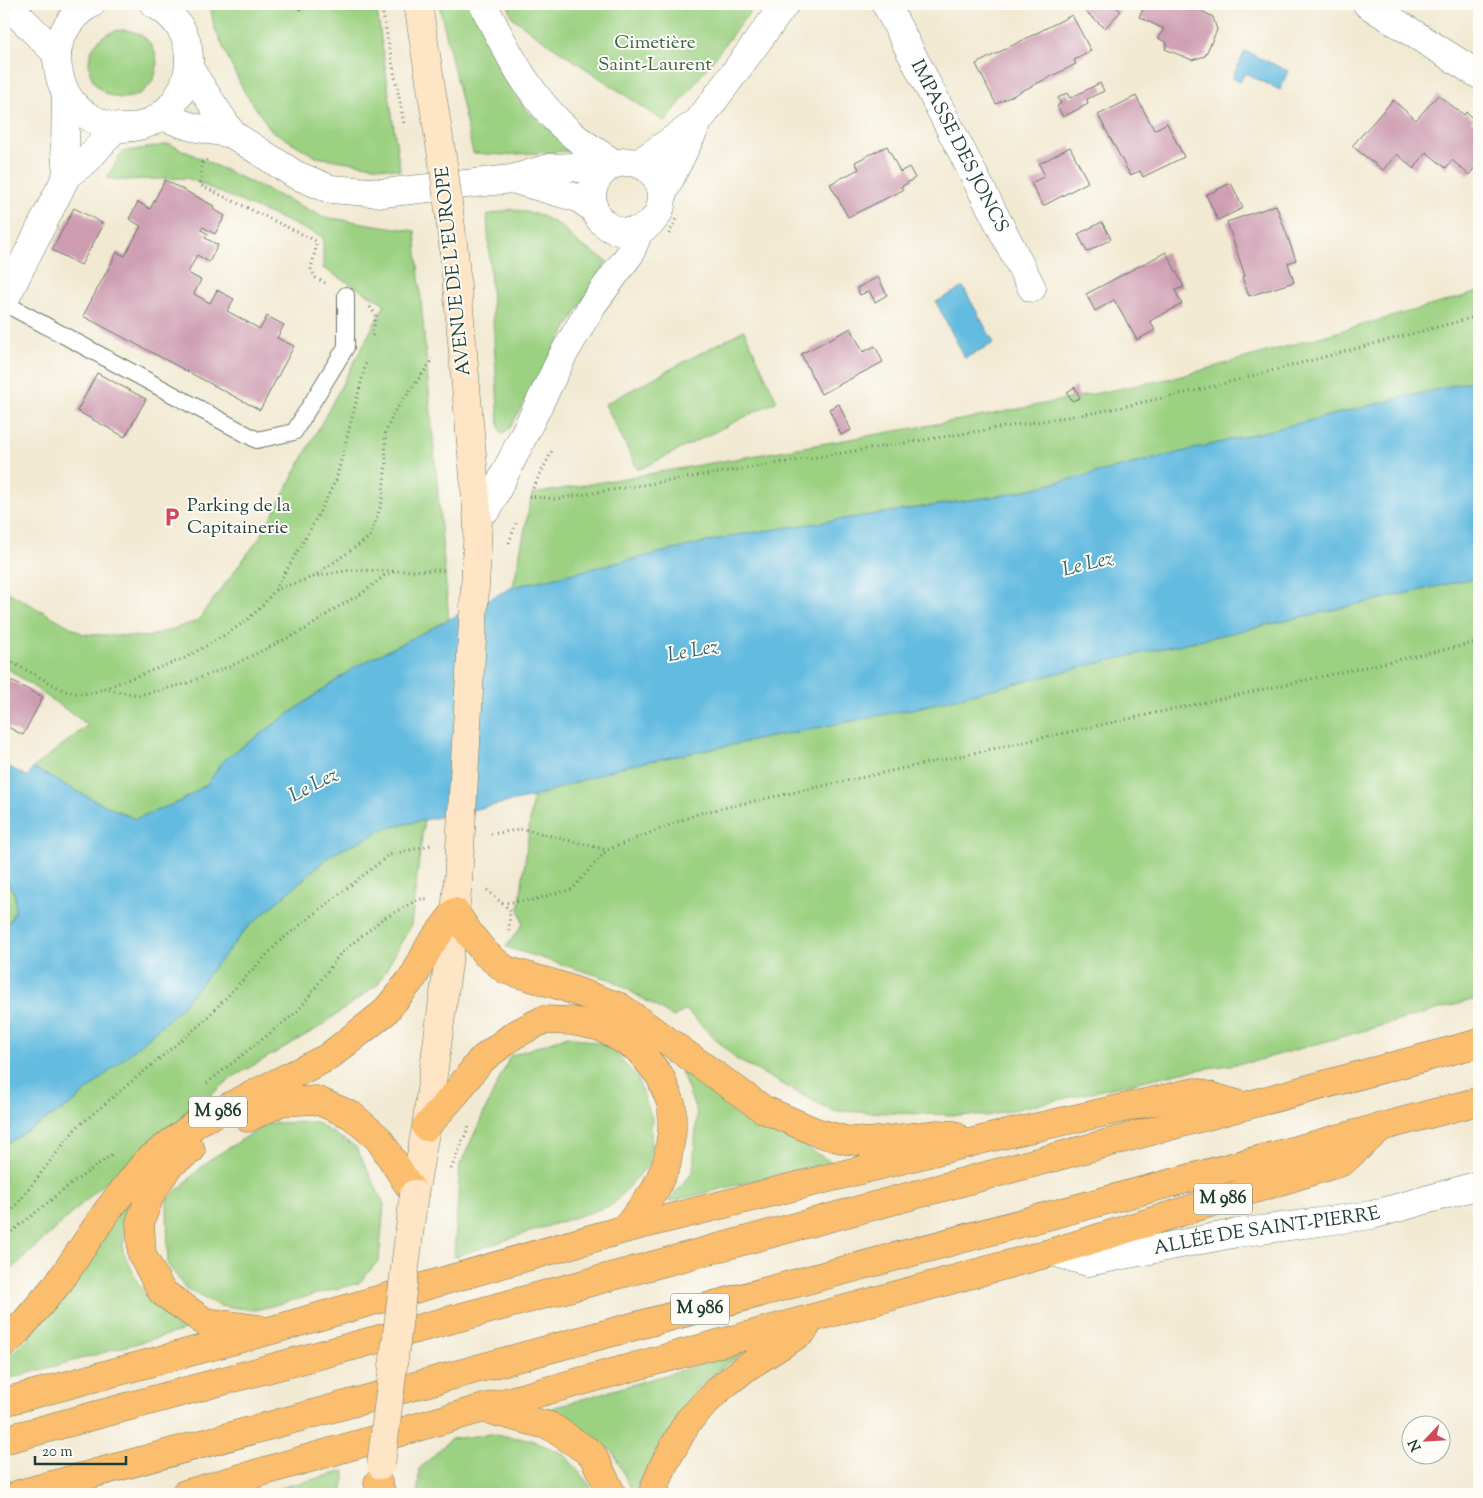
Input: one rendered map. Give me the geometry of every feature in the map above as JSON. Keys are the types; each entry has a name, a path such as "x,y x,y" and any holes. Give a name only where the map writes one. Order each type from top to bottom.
{"main road":[{"name":"AVENUE DE L'EUROPE","path":"379,1484 414,1194 426,1128 457,897 476,569 483,515 444,170 418,4"},
{"path":"457,897 469,933 486,953 506,970 561,986 620,1007 763,1109 816,1132 845,1140 870,1142 938,1134 993,1137"},
{"name":"M 986","path":"4,1344 60,1281 106,1211 147,1161 198,1122 328,1057 384,1013 414,976 457,897"},
{"path":"426,1128 480,1061 514,1035 543,1020 572,1021 601,1027 638,1049 660,1076 672,1106 672,1131 667,1163 655,1190 625,1229"},
{"path":"4,1440 1479,1043"},
{"name":"M 986","path":"4,1402 272,1330 625,1229 993,1137 1195,1092 1244,1106"},
{"name":"M 986","path":"272,1330 205,1322 162,1292 142,1255 140,1222 150,1196 169,1165 212,1136 281,1102 316,1100 351,1115 379,1139 414,1194"},
{"name":"M 986","path":"19,1494 558,1347 1479,1101"},
{"name":"M 986","path":"185,1494 484,1408 1053,1252 1342,1162 1381,1127"},
{"path":"652,1494 663,1466 688,1421 719,1390 747,1367 802,1332 812,1319"},
{"path":"484,1408 550,1426 592,1454 612,1494"}],"street":[{"path":"9,4 57,54"},
{"path":"56,4 88,5"},
{"path":"483,4 514,63 538,100 574,136 619,167"},
{"path":"698,122 619,167 592,190 594,209 599,219 612,229 628,233 639,231 650,225 658,216 662,205 663,193 698,122 784,4"},
{"name":"IMPASSE DES JONCS","path":"886,4 1032,288"},
{"path":"1367,4 1479,75"},
{"path":"88,5 72,20 62,36 57,54 58,76 66,96 79,111 96,122 116,128 147,124 161,116 174,103 184,86 189,68 188,51 183,34 168,9"},
{"path":"189,68 232,134"},
{"path":"66,96 65,149 67,176"},
{"path":"161,116 192,126 232,134 296,176 330,189 383,193 512,179 549,168 619,167 655,175 663,193"},
{"path":"4,302 67,176 87,160 116,128"},
{"path":"512,179 578,198 594,209"},
{"path":"483,515 563,355 593,304 630,254 639,231"},
{"name":"ALLÉE DE SAINT-PIERRE","path":"1053,1252 1088,1262 1237,1233 1372,1215 1479,1185"}],"lane":[{"path":"4,302 257,440 294,432 346,347 346,295"}],"path":[{"path":"380,4 406,130"},
{"path":"529,496 555,499 1098,412 1203,389 1479,316"},
{"path":"313,577 370,537 382,502 386,462 385,434 394,412 432,361 432,352"},
{"path":"508,545 520,512"},
{"path":"274,590 313,577 350,570 450,570"},
{"path":"104,689 139,695 186,684 227,668 308,628 333,610 364,592 384,576 396,571"},
{"path":"502,903 532,900 572,889 607,850 700,813 1479,642"},
{"path":"484,835 523,829 607,850"},
{"path":"4,1221 76,1128 202,1023 280,941 390,855 436,843"},
{"path":"202,1086 299,1010 340,954 381,920 419,899 457,897"},
{"path":"4,1238 66,1187 118,1149"}],"green space":[{"path":"210,4 376,4 400,170 316,157 271,130 245,93 232,67 214,27"},
{"path":"439,4 471,4 478,12 500,70 526,110 566,144 569,151 503,155 473,153"},
{"name":"Cimetière Saint-Laurent","path":"508,4 756,4 665,122 530,31 512,17"},
{"path":"123,30 136,33 147,40 154,51 157,64 154,77 147,88 136,95 123,98 110,95 99,88 92,77 89,64 92,51 99,40 110,33"},
{"path":"170,144 324,217 415,231 449,620 355,667 225,759 207,784 181,801 135,819 33,768 88,725 4,666 4,590 83,634 148,637 197,621 261,536 385,304 323,268 323,237 187,178 121,180 107,178 122,152"},
{"path":"512,209 540,215 561,226 579,244 607,261 554,349 510,428 502,434 499,426 487,215"},
{"path":"1479,292 1479,379 1010,494 737,535 513,587 532,494 983,416 1178,377"},
{"path":"744,330 777,401 638,470 605,404"},
{"path":"1479,577 1479,998 1256,1061 1182,1072 986,1116 832,1111 736,1059 686,1010 673,1017 612,980 506,947 523,924 519,909 533,797 621,767 912,709 1111,660"},
{"path":"424,820 411,925 378,984 318,1028 233,1077 120,1169 4,1276 4,1145 72,1104 177,1012 246,929 331,855 387,828"},
{"path":"4,877 13,892 16,903 13,915 4,930"},
{"path":"568,1036 610,1046 637,1078 652,1118 650,1163 612,1205 454,1257 460,1165 510,1056"},
{"path":"681,1071 831,1162 668,1202 693,1172 697,1113"},
{"path":"315,1122 356,1147 384,1204 379,1260 359,1283 256,1310 220,1306 187,1290 168,1265 167,1200 209,1160 269,1123"},
{"path":"126,1201 123,1251 150,1303 185,1330 4,1380 4,1362 27,1339"},
{"path":"744,1352 699,1385 633,1493 613,1452 576,1425 545,1410"},
{"path":"491,1434 531,1440 564,1454 590,1486 592,1494 418,1494 419,1469 451,1439"},
{"path":"345,1471 342,1494 257,1494"}],"water":[{"path":"1245,51 1288,71 1280,90 1245,73 1240,82 1232,78"},
{"path":"963,287 994,343 965,358 936,302"},
{"name":"Le Lez","path":"1479,379 1479,577 1111,660 912,709 621,767 533,797 387,828 331,855 246,929 177,1012 72,1104 4,1145 4,930 15,912 15,894 4,877 4,764 28,777 33,768 135,819 181,801 207,784 225,759 355,667 513,587 737,535 1010,494"}],"building":[{"path":"297,4 317,4 299,10"},
{"path":"1085,4 1112,4 1121,11 1105,28 1081,8"},
{"path":"1146,4 1159,6 1160,4 1172,4 1176,6 1177,4 1196,4 1200,10 1213,17 1217,30 1205,56 1192,60 1165,49 1167,43 1158,38 1164,29 1139,17"},
{"path":"1072,15 1091,51 1074,60 1076,64 996,104 976,64"},
{"path":"1100,83 1104,91 1087,99 1088,104 1063,117 1057,106 1061,104 1058,98 1067,93 1070,98"},
{"path":"1438,95 1464,115 1466,112 1473,119 1471,121 1479,128 1479,162 1469,175 1452,160 1446,168 1426,152 1414,169 1397,154 1383,170 1352,146 1393,100 1416,120"},
{"path":"1136,96 1154,130 1167,123 1184,157 1143,177 1140,171 1130,175 1098,115"},
{"path":"887,146 900,172 909,167 915,178 901,187 903,190 848,217 830,184 859,169 855,162"},
{"path":"1070,147 1088,182 1043,206 1031,183 1045,176 1039,164"},
{"path":"165,180 214,206 213,209 225,216 215,234 203,227 201,230 208,234 205,238 218,245 209,262 197,255 188,273 201,280 194,294 210,303 217,290 234,299 227,311 260,329 267,316 284,325 277,338 294,346 260,410 83,316 117,252 125,256 141,226 129,219 138,202 150,209"},
{"path":"1231,183 1243,208 1218,220 1206,195"},
{"path":"1276,205 1296,260 1288,263 1294,282 1249,296 1242,277 1245,276 1227,222"},
{"path":"74,208 104,224 81,265 52,250"},
{"path":"1102,222 1111,239 1087,252 1078,234"},
{"path":"1166,252 1184,287 1175,290 1182,304 1150,321 1155,330 1137,340 1114,300 1095,311 1086,294"},
{"path":"878,277 887,295 875,302 869,291 860,295 857,288"},
{"path":"851,328 863,352 875,346 883,362 821,394 801,354"},
{"path":"97,373 146,399 125,437 77,411"},
{"path":"1075,387 1080,398 1072,401 1067,392"},
{"path":"839,404 851,430 841,435 829,409"},
{"path":"5,678 43,697 23,735 4,725"}],"place":[{"name":"Parking de la Capitainerie","path":"172,517"}]}
